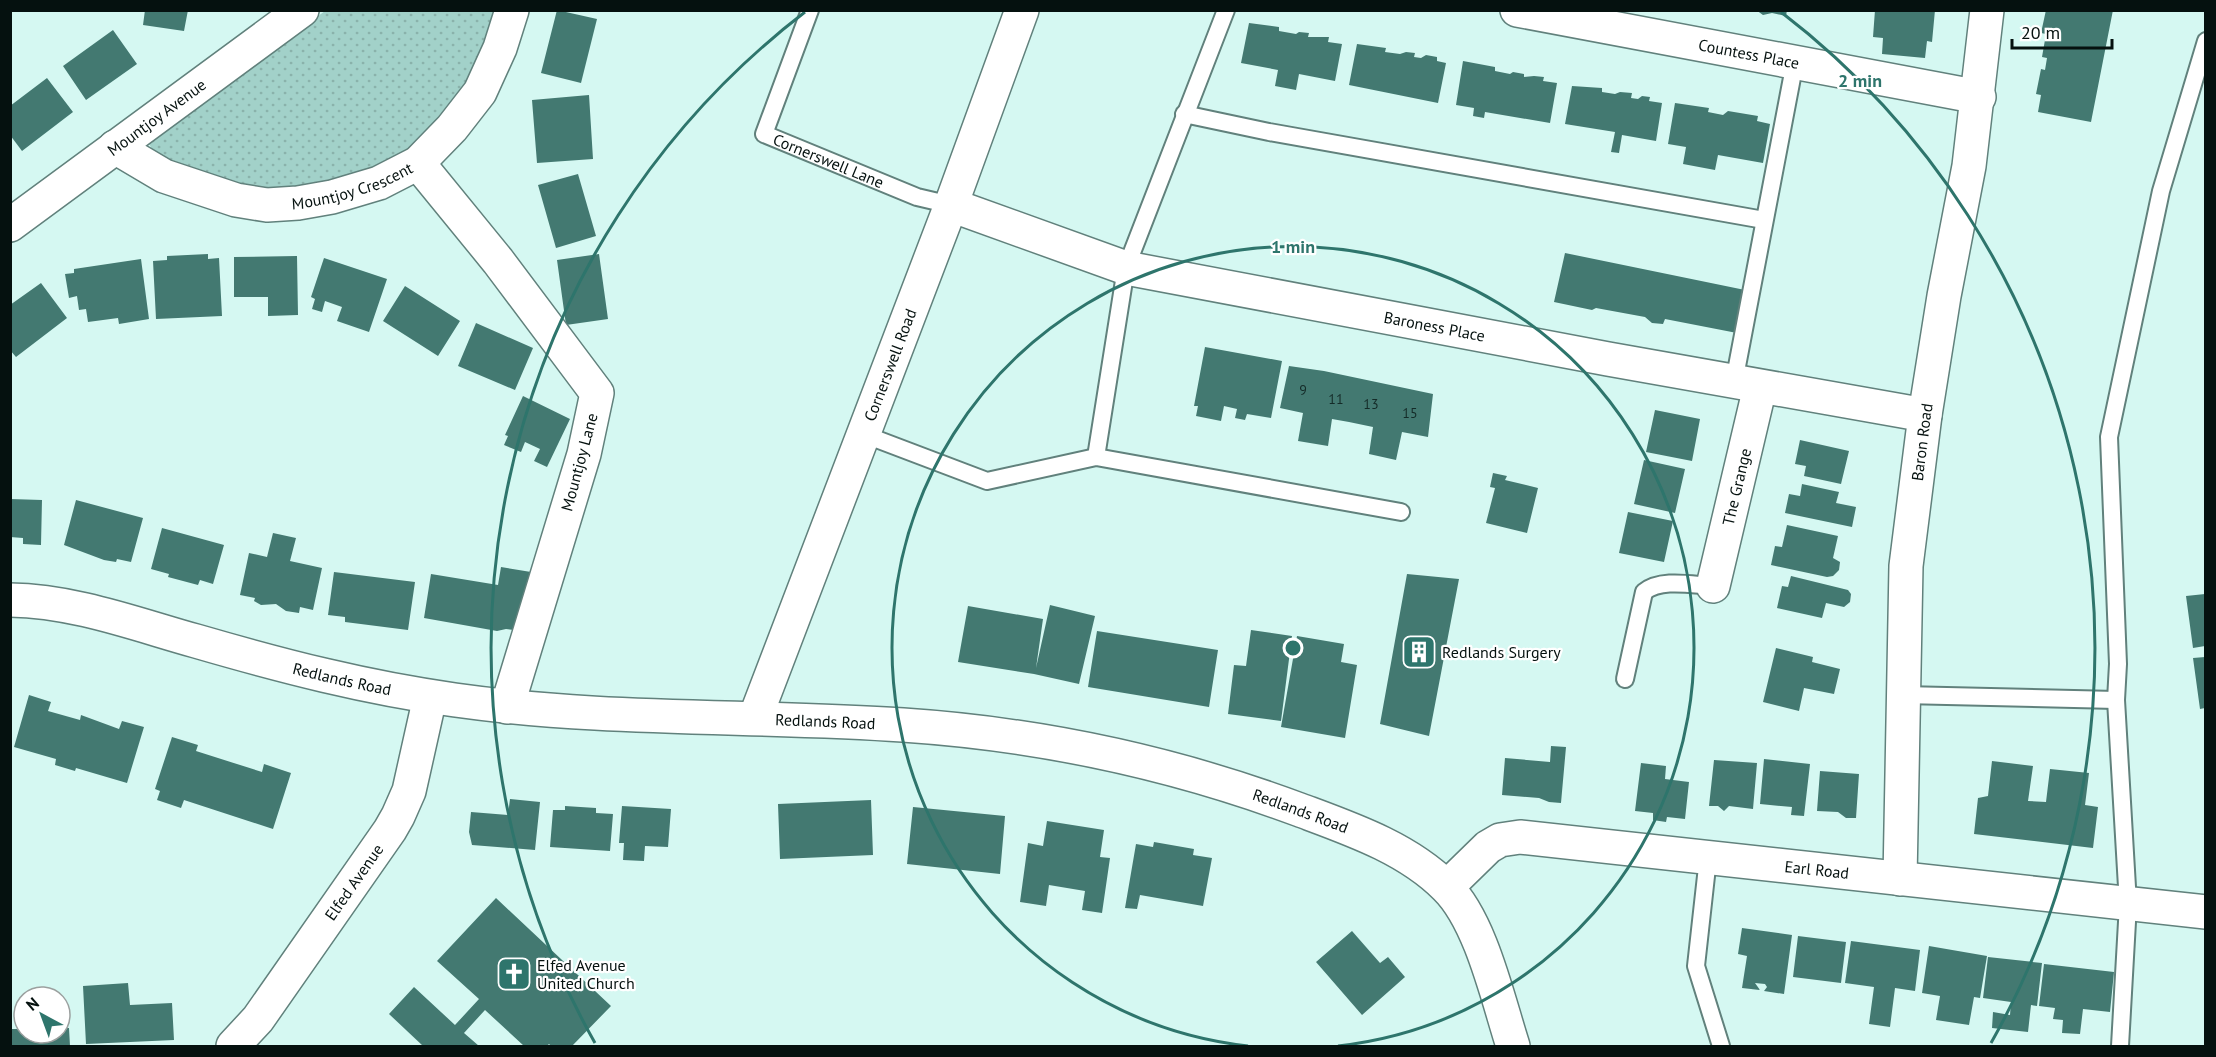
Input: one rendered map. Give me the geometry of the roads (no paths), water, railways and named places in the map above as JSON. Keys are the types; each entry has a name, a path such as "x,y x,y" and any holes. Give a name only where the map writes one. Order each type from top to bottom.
{"street":[{"name":"Mountjoy Avenue","path":"10,225 302,10"},
{"name":"Mountjoy Crescent","path":"115,147 164,176 236,200 267,205 298,203 332,197 379,183 418,163 452,128 480,92 500,48 512,10"},
{"name":"Cornerswell Road","path":"755,718 951,205 1022,10"},
{"name":"Countess Place","path":"1517,10 1979,97"},
{"name":"Baron Road","path":"1900,879 1906,566 1924,415 1969,166 1979,97 1987,10"},
{"name":"Mountjoy Lane","path":"418,163 498,261 597,393 584,454 507,707"},
{"name":"Baroness Place","path":"951,205 1126,268 1924,415"},
{"name":"The Grange","path":"1713,586 1747,384"},
{"name":"Redlands Road","path":"10,600 76,608 126,619 286,667 358,684 430,697 507,707 904,725 966,731 1106,753 1272,799 1361,833 1420,866 1447,887 1476,932 1513,1047"},
{"name":"Elfed Avenue","path":"240,1044 398,816 409,790 430,697"},
{"name":"Earl Road","path":"1447,887 1488,847 1500,840 1520,837 2205,912"}],"lane":[{"name":"Cornerswell Lane","path":"810,10 764,134 917,197 951,205"},
{"path":"1096,457 1126,268 1226,10"},
{"path":"2120,1047 2128,904 2116,700 2118,664 2109,437 2161,191 2205,40"},
{"path":"1747,384 1764,220 1795,62"},
{"path":"1184,114 1280,134 1764,220"},
{"path":"863,434 987,482 1096,457 1401,512"},
{"path":"1625,679 1644,592 1660,584 1713,586"},
{"path":"1903,695 2116,700"},
{"path":"1708,858 1696,966 1721,1047"}],"place":[{"name":"Redlands Surgery","path":"1419,652"},
{"name":"Elfed Avenue United Church","path":"514,974"}]}
